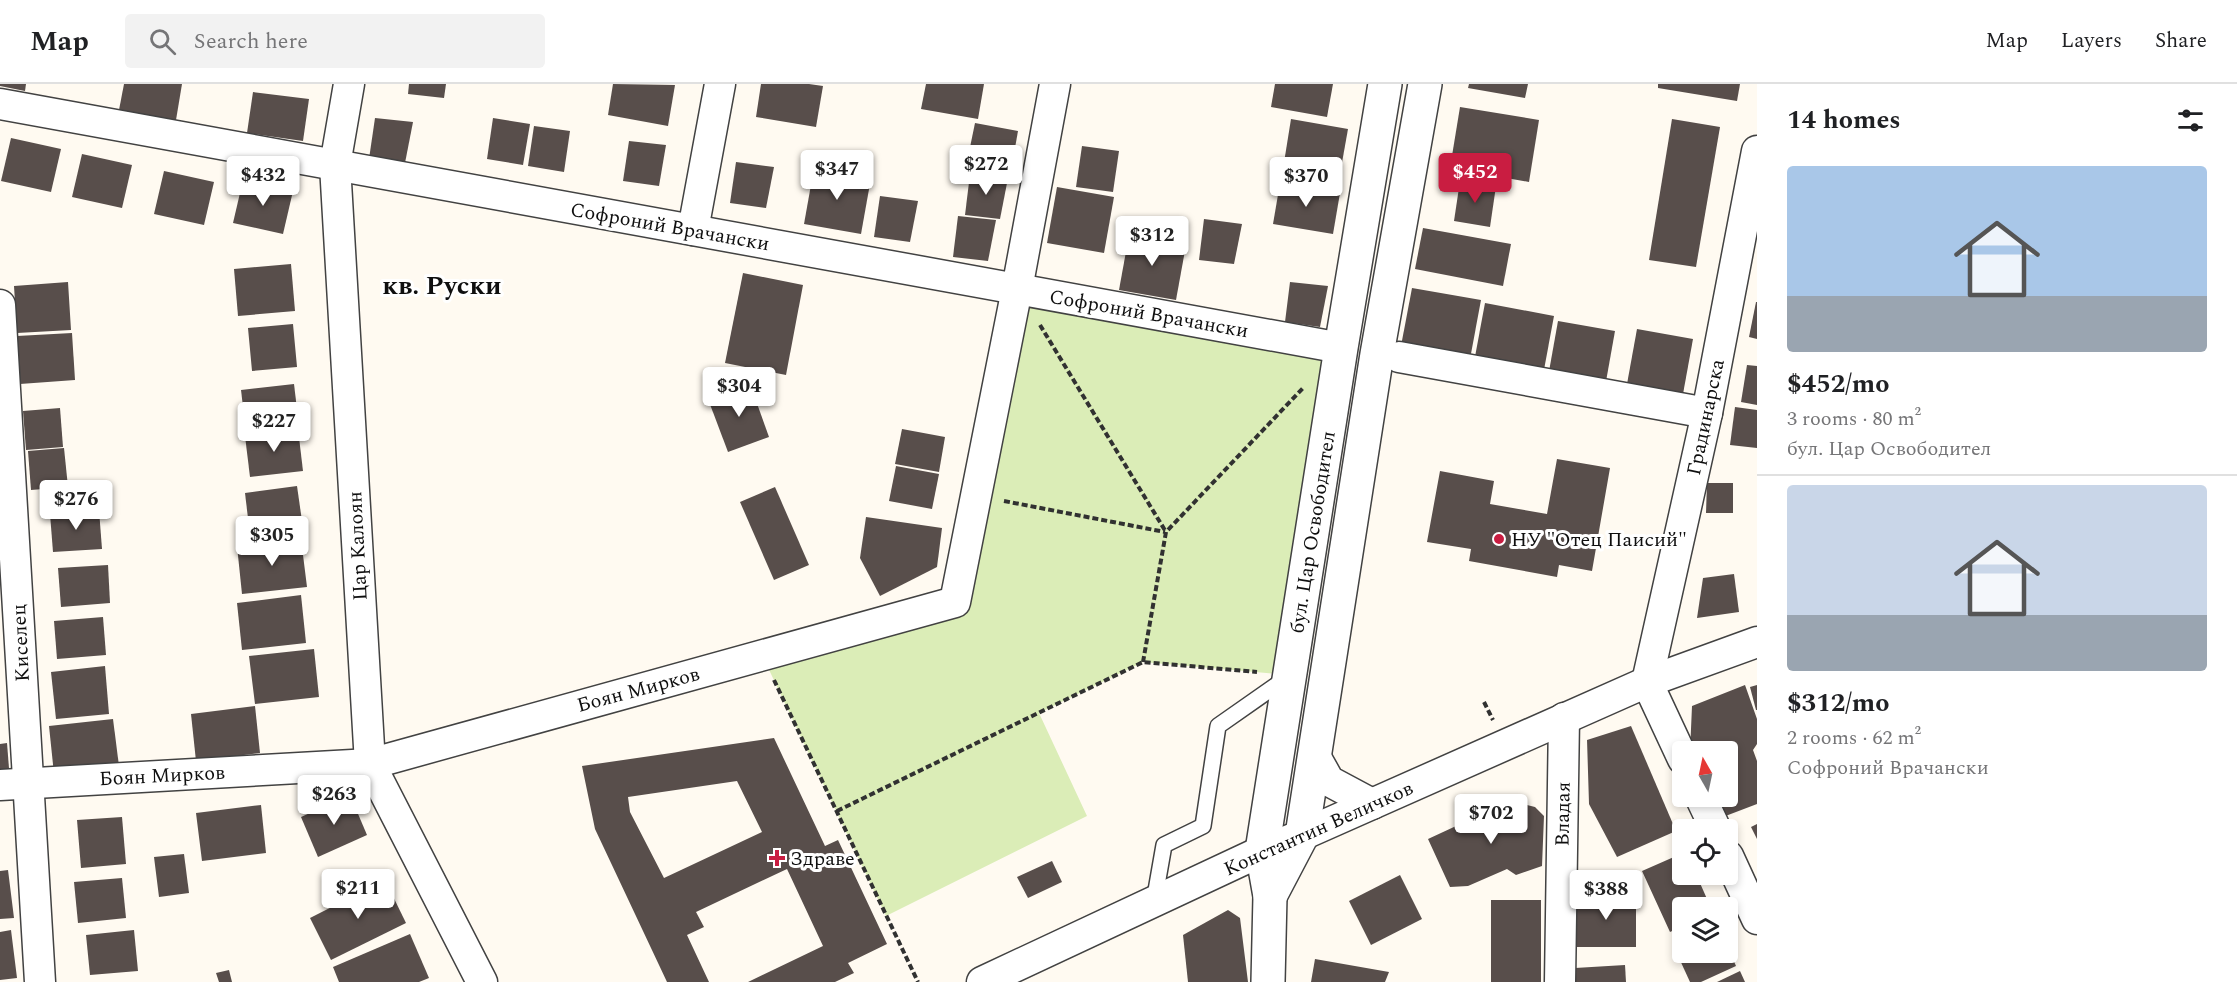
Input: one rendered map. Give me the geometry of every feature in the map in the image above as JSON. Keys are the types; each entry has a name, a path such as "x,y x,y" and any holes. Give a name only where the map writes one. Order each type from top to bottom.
{"street":[{"name":"Цар Калоян","path":"349,84 334,165 370,764 482,982"},
{"path":"693,230 720,84"},
{"name":"Боян Мирков","path":"14,784 370,764 955,602 1055,84"},
{"name":"бул. Цар Освободител","path":"1268,982 1270,896 1262,851 1385,84"},
{"name":"бул. Цар Освободител","path":"1270,896 1302,835 1377,354 1425,84"},
{"name":"Софроний Врачански","path":"0,104 1341,348"},
{"name":"Градинарска","path":"1647,682 1707,413 1757,151"},
{"name":"Киселец","path":"0,305 14,784 40,982"},
{"path":"1399,357 1707,413"},
{"name":"Константин Величков","path":"982,982 1262,851 1564,718 1647,682 1757,642"},
{"path":"1647,682 1675,741"},
{"name":"Владая","path":"1560,982 1564,718"},
{"path":"1315,756 1329,781 1372,804"},
{"path":"1738,878 1757,919"}],"lane":[{"path":"1154,902 1164,845 1203,826 1218,726 1290,675"}],"path":[{"path":"1017,289 1166,532"},
{"path":"1143,662 1166,532 1309,381"},
{"path":"977,495 1166,532"},
{"path":"762,655 918,982"},
{"path":"837,812 1143,662 1290,675"}],"green space":[{"path":"1017,289 1341,348 1290,675 1143,662 1039,713 1087,816 886,916 762,655 955,601"}],"building":[{"path":"0,84 26,84 25,91 0,86"},
{"path":"124,84 182,84 176,120 119,110"},
{"path":"409,84 446,84 444,98 408,94"},
{"path":"613,84 675,85 668,126 608,115"},
{"path":"761,84 823,86 816,127 756,117"},
{"path":"926,84 984,84 978,119 921,109"},
{"path":"1275,84 1333,84 1327,117 1271,107"},
{"path":"1469,84 1528,84 1525,98 1468,88"},
{"path":"1658,84 1740,84 1737,101 1658,88"},
{"path":"253,92 309,99 303,141 247,133"},
{"path":"1460,107 1539,120 1529,182 1450,168"},
{"path":"375,118 413,122 405,163 369,159"},
{"path":"493,118 530,124 523,165 487,159"},
{"path":"1291,119 1348,129 1338,185 1282,175"},
{"path":"1672,119 1720,127 1696,267 1649,260"},
{"path":"975,123 1018,131 1012,165 968,157"},
{"path":"534,126 570,131 564,172 528,166"},
{"path":"11,138 61,149 51,192 1,181"},
{"path":"629,141 666,145 659,186 623,181"},
{"path":"1082,146 1119,151 1113,192 1076,187"},
{"path":"82,154 132,165 122,208 72,197"},
{"path":"736,162 774,167 766,208 730,203"},
{"path":"814,168 871,178 861,234 804,224"},
{"path":"164,171 214,182 204,225 154,214"},
{"path":"970,174 1008,178 1000,219 965,215"},
{"path":"243,180 293,191 283,234 233,223"},
{"path":"1460,181 1496,186 1490,227 1454,221"},
{"path":"1280,183 1340,193 1333,234 1273,224"},
{"path":"1057,187 1114,197 1104,253 1047,243"},
{"path":"880,196 918,201 910,242 874,237"},
{"path":"958,216 996,220 988,261 953,257"},
{"path":"1204,219 1242,224 1234,264 1199,260"},
{"path":"1423,228 1511,244 1503,286 1415,269"},
{"path":"1129,235 1186,245 1176,300 1119,290"},
{"path":"291,264 295,311 238,316 234,269"},
{"path":"743,273 803,285 786,375 725,363"},
{"path":"68,282 71,330 17,333 14,286"},
{"path":"1290,282 1328,286 1320,327 1285,322"},
{"path":"1412,288 1481,300 1470,359 1401,346"},
{"path":"1757,302 1757,339 1749,337"},
{"path":"1485,303 1554,316 1543,375 1474,362"},
{"path":"1558,321 1615,331 1605,387 1548,377"},
{"path":"293,324 297,367 252,371 248,328"},
{"path":"1637,329 1693,339 1683,394 1627,384"},
{"path":"72,333 75,380 20,384 17,336"},
{"path":"1747,365 1757,366 1757,405 1741,402"},
{"path":"294,384 299,426 246,432 241,390"},
{"path":"750,384 769,437 728,452 708,399"},
{"path":"1735,407 1757,410 1757,448 1730,445"},
{"path":"60,408 63,447 26,450 23,411"},
{"path":"298,429 303,471 250,477 245,436"},
{"path":"902,429 945,437 939,472 895,464"},
{"path":"64,448 68,487 31,490 28,451"},
{"path":"1557,459 1610,468 1592,571 1559,565 1557,577 1469,561 1471,549 1427,542 1440,471 1494,481 1490,504 1547,514"},
{"path":"896,466 939,474 932,509 889,501"},
{"path":"1707,483 1733,483 1733,513 1706,513"},
{"path":"297,486 303,528 250,535 245,493"},
{"path":"775,487 809,565 774,580 740,502"},
{"path":"99,510 102,549 53,552 50,514"},
{"path":"866,517 942,528 937,567 880,596 860,558"},
{"path":"301,539 307,587 242,594 237,546"},
{"path":"108,565 110,603 61,607 58,568"},
{"path":"1734,574 1739,612 1697,618 1703,578"},
{"path":"301,595 306,643 242,650 237,603"},
{"path":"103,617 106,655 57,659 54,621"},
{"path":"314,649 319,697 255,704 249,656"},
{"path":"105,666 109,714 56,719 51,672"},
{"path":"1745,685 1757,719 1757,744 1753,750 1757,761 1757,804 1715,819 1710,807 1738,807 1738,741 1690,741 1692,706"},
{"path":"1757,685 1757,710 1756,710 1750,687"},
{"path":"255,706 260,753 196,761 191,714"},
{"path":"113,719 119,766 54,774 49,726"},
{"path":"1631,726 1672,822 1672,833 1617,857 1589,804 1587,740"},
{"name":"Здраве","path":"774,738 825,846 838,840 887,944 848,963 854,973 835,982 748,982 823,946 787,869 696,912 704,927 687,935 709,982 667,982 595,829 582,766","holes":["737,781 762,832 664,878 630,812 628,797"]},
{"path":"7,743 10,781 0,782 0,744"},
{"path":"350,795 367,835 318,857 301,817"},
{"path":"1510,801 1535,807 1544,816 1542,866 1516,875 1507,869 1468,886 1450,887 1428,839"},
{"path":"261,805 266,853 202,861 196,813"},
{"path":"122,817 126,864 81,868 77,820"},
{"path":"1757,824 1757,839 1751,827"},
{"path":"184,854 189,893 159,897 154,857"},
{"path":"1672,858 1672,885 1701,885 1706,897 1672,897 1672,931 1670,932 1642,871"},
{"path":"1052,861 1062,882 1028,898 1017,877"},
{"path":"8,870 14,918 0,919 0,871"},
{"path":"1400,875 1422,919 1371,945 1349,901"},
{"path":"122,878 126,918 78,923 74,882"},
{"path":"385,880 406,923 331,960 310,918"},
{"path":"1577,894 1636,894 1636,947 1577,947"},
{"path":"1491,900 1541,900 1541,982 1491,982"},
{"path":"1228,910 1240,918 1248,982 1188,982 1183,935"},
{"path":"11,930 17,978 0,980 0,932"},
{"path":"134,930 138,971 90,975 86,935"},
{"path":"410,934 429,978 419,982 339,982 333,967"},
{"path":"1315,959 1389,972 1385,982 1311,982"},
{"path":"1681,963 1735,963 1736,966 1701,982 1690,982"},
{"path":"1625,965 1626,982 1575,982 1575,968"},
{"path":"229,970 232,982 219,982 216,973"},
{"path":"1740,971 1745,982 1717,982"}],"place":[{"name":"НУ \"Отец Паисий\"","path":"1499,539"},
{"name":"Здраве","path":"777,858"}],"district":[{"name":"кв. Руски","path":"442,285"}]}
